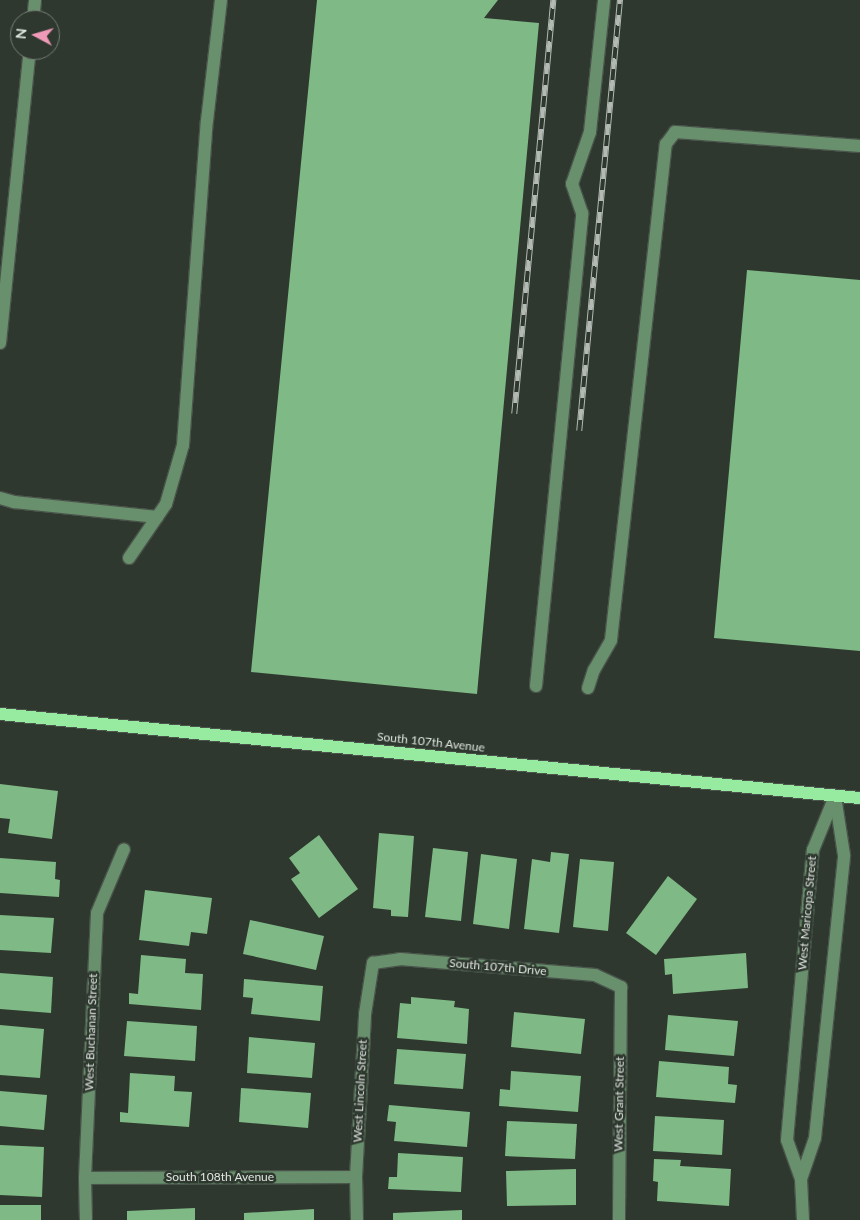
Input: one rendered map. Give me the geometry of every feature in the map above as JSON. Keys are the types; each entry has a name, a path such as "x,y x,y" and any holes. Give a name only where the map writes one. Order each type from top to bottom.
{"main road":[{"name":"South 107th Avenue","path":"0,714 860,798"}],"street":[{"path":"129,558 166,504 183,445 207,121 221,0"},
{"path":"536,686 582,213 572,184 590,132 604,0"},
{"path":"0,343 29,60"},
{"path":"588,688 594,670 611,640 666,144 675,132 860,146"},
{"path":"0,498 14,502 157,517"},
{"name":"West Maricopa Street","path":"803,1220 801,1179 787,1140 812,850 835,796"},
{"name":"West Maricopa Street","path":"801,1179 815,1138 844,855 835,796"},
{"name":"West Buchanan Street","path":"86,1220 85,1178 97,912 124,849"},
{"name":"South 107th Drive","path":"373,962 400,959 595,975 621,987"},
{"name":"West Lincoln Street","path":"357,1220 356,1177 365,1014 373,962"},
{"name":"West Grant Street","path":"619,1220 621,987"},
{"name":"South 108th Avenue","path":"85,1178 356,1177"}],"building":[{"path":"317,0 498,0 484,18 539,23 477,694 251,672"},
{"path":"747,270 860,280 860,651 714,638"},
{"path":"0,784 58,791 52,839 8,833 10,819 0,818"},
{"path":"379,833 414,836 408,917 391,916 391,910 373,908"},
{"path":"319,835 358,889 319,918 291,879 300,873 289,858"},
{"path":"433,848 468,852 461,921 425,917"},
{"path":"551,852 569,854 559,933 524,929 532,859 550,862"},
{"path":"481,854 517,859 509,929 473,924"},
{"path":"0,858 56,862 55,879 60,880 59,897 0,893"},
{"path":"580,859 614,862 608,931 573,927"},
{"path":"668,876 697,899 656,955 626,933"},
{"path":"145,890 212,898 207,934 191,932 189,946 139,940"},
{"path":"0,915 54,918 51,953 0,950"},
{"path":"250,920 324,936 316,970 243,954"},
{"path":"746,953 748,988 673,994 672,974 665,975 664,959"},
{"path":"141,955 186,959 185,973 203,974 201,1010 129,1004 129,993 138,994"},
{"path":"0,973 53,977 51,1013 0,1009"},
{"path":"244,979 323,986 320,1021 251,1014 253,998 243,997"},
{"path":"411,997 455,1001 454,1007 469,1009 467,1044 397,1038 400,1003 411,1004"},
{"path":"514,1012 585,1019 581,1054 511,1047"},
{"path":"668,1015 738,1021 734,1056 665,1050"},
{"path":"127,1021 197,1026 195,1061 124,1056"},
{"path":"0,1025 44,1029 40,1078 0,1075"},
{"path":"249,1037 315,1043 312,1078 247,1073"},
{"path":"397,1049 466,1054 463,1089 394,1084"},
{"path":"659,1061 729,1067 728,1084 737,1085 735,1103 656,1097"},
{"path":"511,1071 581,1076 578,1112 499,1106 500,1089 510,1090"},
{"path":"130,1073 175,1076 174,1091 192,1092 189,1127 120,1122 120,1112 128,1113"},
{"path":"241,1088 311,1093 308,1128 239,1122"},
{"path":"0,1091 47,1095 44,1130 0,1126"},
{"path":"389,1105 470,1112 467,1147 394,1141 396,1122 387,1121"},
{"path":"655,1116 724,1120 722,1155 653,1151"},
{"path":"507,1121 577,1124 575,1159 505,1156"},
{"path":"0,1145 44,1147 42,1197 0,1195"},
{"path":"398,1153 463,1157 461,1192 388,1189 389,1177 397,1177"},
{"path":"654,1159 681,1160 680,1166 731,1169 729,1206 657,1201 658,1182 653,1181"},
{"path":"576,1169 576,1205 507,1206 506,1171"},
{"path":"0,1205 41,1205 41,1220 0,1220"},
{"path":"195,1208 195,1220 127,1220 127,1211"},
{"path":"314,1209 314,1220 244,1220 244,1213"},
{"path":"462,1210 462,1220 393,1220 393,1213"}],"railway":[{"path":"514,414 553,0"},
{"path":"579,431 620,0"}]}
